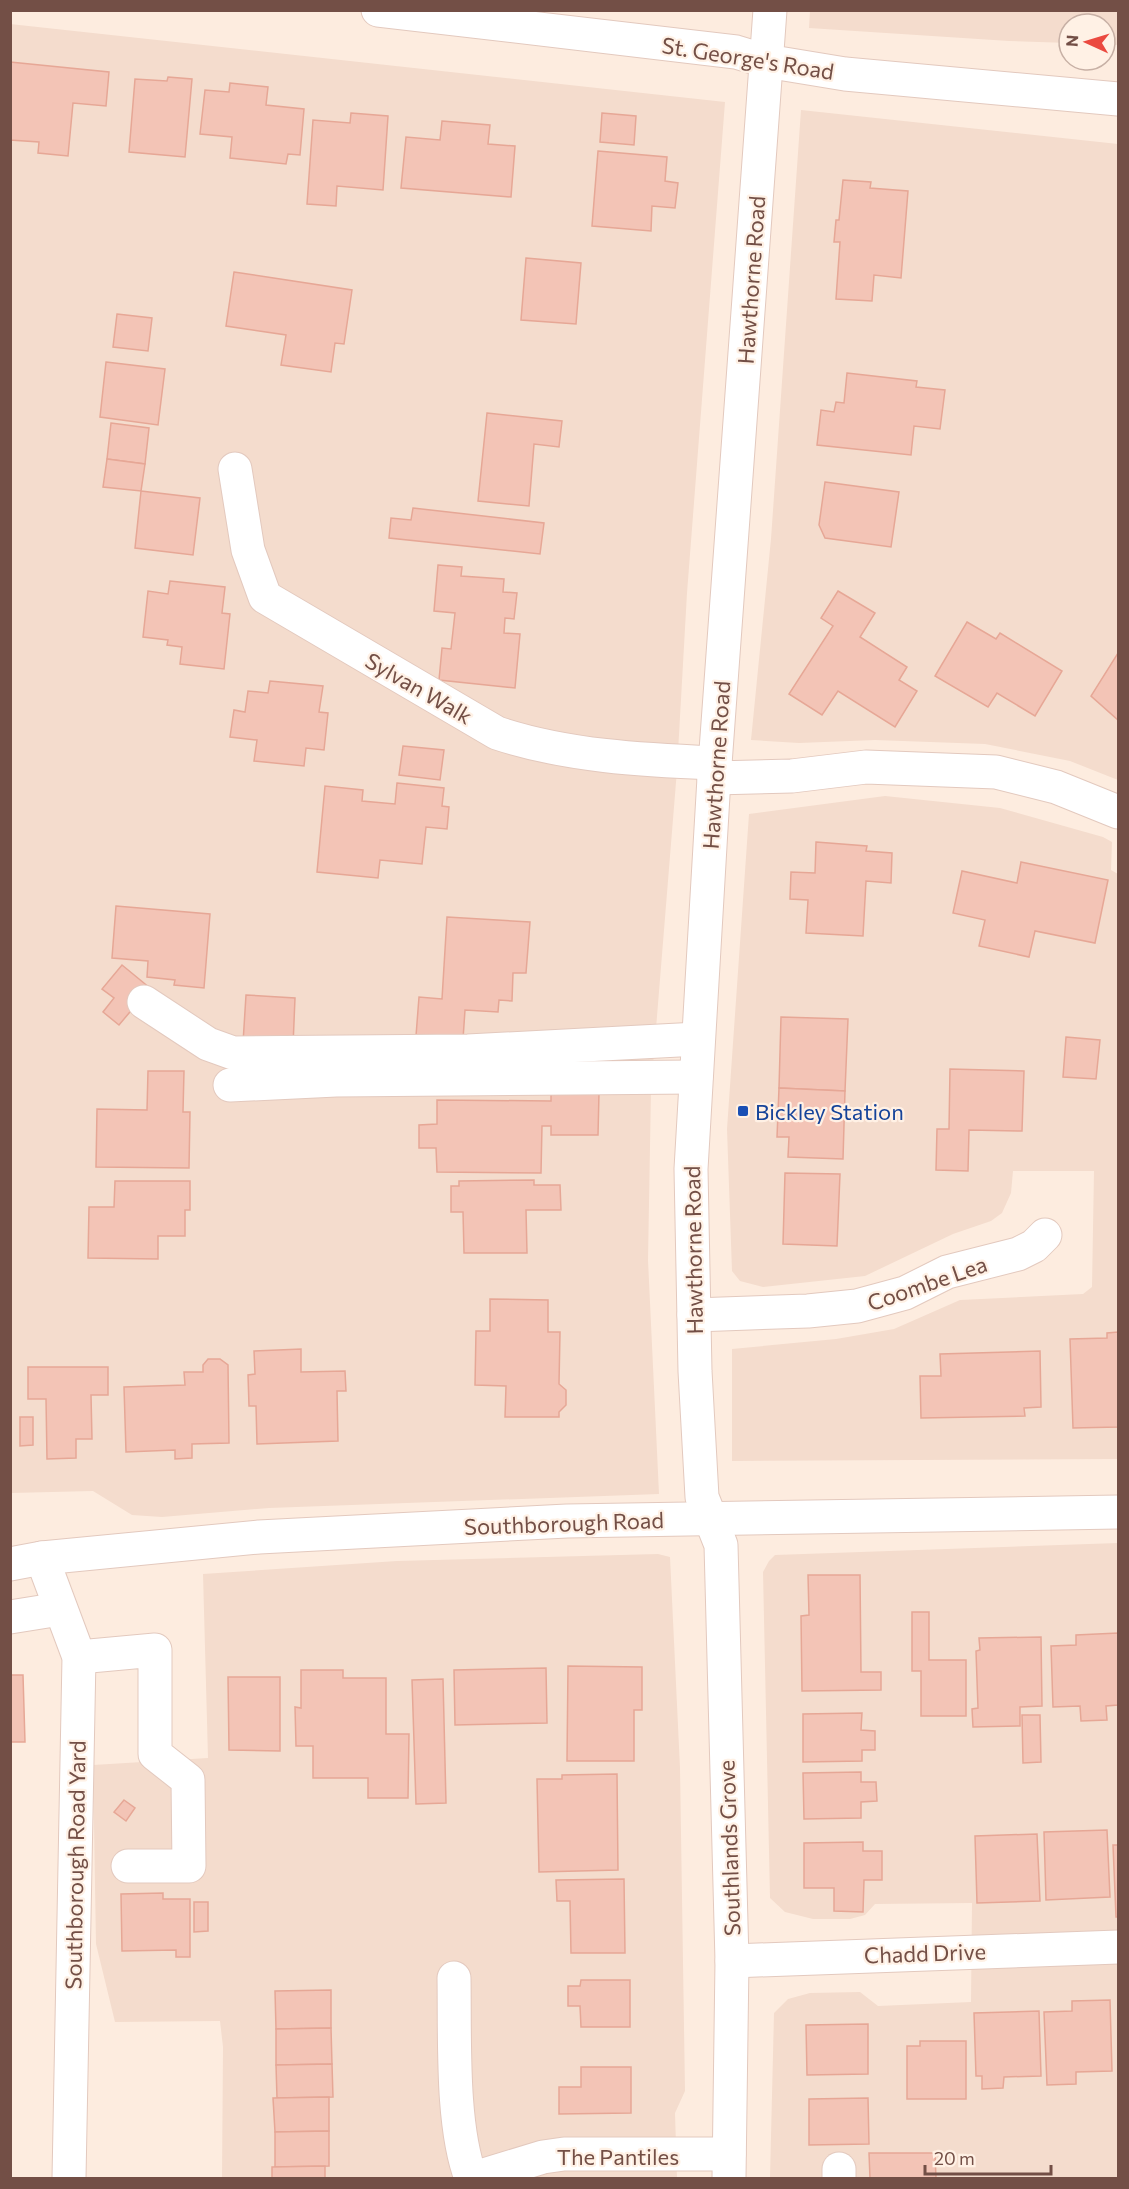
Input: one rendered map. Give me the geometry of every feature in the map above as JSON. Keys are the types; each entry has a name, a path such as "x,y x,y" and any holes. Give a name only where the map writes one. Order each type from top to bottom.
{"street":[{"name":"St. George's Road","path":"378,10 736,52 766,61 845,74 1119,99"},
{"name":"Hawthorne Road","path":"711,1519 702,1497 694,1315 691,1169 715,770 770,10"},
{"name":"Sylvan Walk","path":"235,469 248,550 264,597 497,733 539,747 678,762 715,770 792,776 866,767 996,772 1056,787 1119,812"},
{"path":"144,1002 208,1044 233,1053 468,1051 698,1039"},
{"path":"230,1085 336,1080 696,1077"},
{"name":"Coombe Lea","path":"694,1315 808,1311 857,1306 905,1293 947,1272 1018,1254 1034,1246 1045,1235"},
{"name":"Southborough Road","path":"10,1564 42,1558 259,1537 567,1521 1119,1512"},
{"name":"Southlands Grove","path":"711,1519 721,1545 732,1961 729,2166"},
{"name":"Southborough Road Yard","path":"42,1558 79,1657 69,2178"},
{"path":"12,1617 60,1609"},
{"path":"79,1657 155,1650 155,1754 188,1780 189,1866 128,1866"},
{"name":"Chadd Drive","path":"732,1961 1119,1947"},
{"path":"454,1978 455,2076 464,2151 473,2178"},
{"name":"The Pantiles","path":"473,2178 543,2157 564,2154 729,2166"}],"shaded area":[{"path":"810,11 1118,11 1118,45 1117,12 1057,12 1057,43 809,28"},
{"path":"10,24 725,102 687,593 677,770 651,1090 648,1260 659,1494 269,1508 162,1517 132,1515 93,1491 11,1493"},
{"path":"801,110 1118,144 1118,780 1070,761 985,744 875,740 799,743 751,740 771,539"},
{"path":"885,796 1000,808 1103,837 1112,842 1111,870 1118,874 1118,1459 732,1461 732,1349 836,1339 894,1329 960,1300 1083,1294 1092,1287 1094,1171 1013,1171 1011,1193 1002,1213 991,1221 953,1234 865,1276 763,1287 740,1281 732,1271 727,1129 749,814"},
{"path":"1118,1543 1118,2178 770,2178 774,2013 788,1999 810,1993 860,1992 878,2006 971,2002 972,1903 875,1904 865,1915 850,1919 813,1919 785,1912 770,1898 763,1572 769,1561 775,1555"},
{"path":"658,1554 670,1557 680,1768 685,2091 675,2113 677,2178 222,2178 223,2047 220,2021 115,2022 96,1944 93,1765 208,1758 203,1574 397,1561"}],"building":[{"path":"10,62 109,72 106,106 73,103 68,156 38,153 39,142 10,140"},
{"path":"168,77 192,79 185,157 129,152 135,79 167,81"},
{"path":"230,83 268,87 266,105 304,109 300,155 288,154 286,164 230,158 232,137 200,134 205,90 229,92"},
{"path":"351,113 388,116 383,190 337,186 336,206 307,204 313,120 350,123"},
{"path":"602,113 636,116 634,145 600,142"},
{"path":"442,121 490,125 488,144 515,146 511,197 401,188 406,137 440,140"},
{"path":"598,151 667,157 665,181 678,183 675,208 652,206 651,231 592,226"},
{"path":"843,180 871,182 870,188 908,191 901,278 874,275 872,301 836,299 840,242 834,242"},
{"path":"526,258 581,263 576,324 521,320"},
{"path":"234,272 352,290 344,344 335,343 331,372 281,365 286,335 226,326"},
{"path":"117,314 152,318 148,351 113,347"},
{"path":"106,362 165,369 158,425 100,417"},
{"path":"847,373 917,381 916,387 945,390 940,429 914,426 911,455 817,445 821,410 834,412 836,402 844,403"},
{"path":"487,413 562,421 559,447 534,444 529,506 478,501"},
{"path":"111,423 149,428 145,464 107,459"},
{"path":"107,459 145,464 141,491 103,487"},
{"path":"825,482 899,492 891,547 825,538 819,525"},
{"path":"141,491 200,498 193,555 135,548"},
{"path":"413,508 544,523 540,554 389,538 391,518 411,520"},
{"path":"438,565 462,567 461,576 504,579 503,592 517,593 514,619 505,618 504,633 520,634 515,688 439,680 442,648 451,649 455,613 434,611"},
{"path":"170,581 225,587 222,613 230,614 224,669 180,664 182,647 167,645 168,640 143,637 148,591 168,594"},
{"path":"838,591 875,613 860,637 907,667 899,680 917,691 895,727 838,691 822,715 789,694 833,626 821,618"},
{"path":"967,622 996,639 1000,633 1062,671 1035,716 997,693 988,707 935,676"},
{"path":"1118,653 1118,720 1091,696"},
{"path":"270,681 323,686 319,712 328,713 324,750 306,748 304,766 254,761 257,740 230,737 234,710 245,712 248,691 268,693"},
{"path":"403,746 444,750 440,780 399,775"},
{"path":"397,783 444,788 442,806 449,807 447,829 426,827 422,864 380,860 378,878 317,872 325,786 363,790 362,801 395,804"},
{"path":"816,842 867,846 866,851 892,853 891,883 866,881 863,936 806,933 808,900 790,899 791,872 815,873"},
{"path":"1021,862 1108,880 1095,943 1035,931 1029,957 979,946 985,920 953,913 962,871 1017,883"},
{"path":"116,906 210,914 204,988 174,985 175,980 147,977 148,961 112,958"},
{"path":"447,917 530,922 526,973 513,973 512,1001 499,1000 498,1012 465,1010 463,1039 416,1036 419,997 442,999"},
{"path":"122,965 150,988 119,1025 103,1012 114,998 102,989"},
{"path":"246,995 295,998 293,1046 243,1043"},
{"path":"781,1017 848,1019 845,1091 779,1088"},
{"path":"1066,1037 1100,1040 1096,1079 1063,1077"},
{"path":"950,1069 1024,1071 1022,1131 969,1130 968,1171 936,1170 937,1129 949,1129"},
{"path":"148,1071 184,1071 183,1112 190,1112 189,1168 96,1167 97,1109 147,1110"},
{"path":"779,1088 845,1091 843,1159 788,1157 789,1137 777,1137"},
{"path":"599,1093 598,1135 551,1135 551,1126 542,1126 541,1173 437,1172 436,1148 419,1148 419,1125 437,1124 437,1100 551,1101 551,1094"},
{"path":"785,1173 840,1174 837,1246 783,1244"},
{"path":"534,1180 534,1185 560,1185 561,1210 526,1210 527,1253 464,1253 463,1212 451,1212 451,1186 459,1186 459,1181"},
{"path":"115,1181 190,1181 190,1210 185,1210 185,1236 158,1236 158,1259 88,1258 89,1207 114,1207"},
{"path":"490,1299 548,1300 548,1332 560,1332 559,1384 566,1390 566,1405 559,1412 559,1417 505,1417 506,1386 475,1385 476,1331 490,1331"},
{"path":"1118,1332 1118,1427 1073,1428 1070,1339 1107,1338 1107,1333"},
{"path":"301,1349 301,1372 345,1371 346,1391 337,1391 338,1441 257,1444 256,1406 249,1406 248,1375 255,1374 254,1351"},
{"path":"1040,1351 1041,1407 1024,1408 1025,1416 921,1418 920,1376 941,1376 940,1354"},
{"path":"208,1359 220,1359 228,1365 229,1443 192,1444 192,1458 175,1459 175,1450 126,1452 124,1387 185,1385 184,1372 203,1372 203,1365"},
{"path":"28,1367 108,1367 108,1395 91,1395 92,1439 76,1439 76,1458 47,1459 46,1399 28,1399"},
{"path":"20,1417 33,1417 33,1445 20,1446"},
{"path":"808,1575 860,1575 861,1672 881,1672 881,1690 802,1691 801,1616 809,1615"},
{"path":"912,1612 929,1612 929,1660 966,1660 966,1716 921,1716 921,1671 912,1671"},
{"path":"1118,1633 1118,1705 1106,1706 1107,1720 1081,1721 1080,1706 1053,1707 1051,1646 1076,1645 1076,1635"},
{"path":"1041,1637 1042,1706 1020,1707 1020,1726 973,1727 972,1709 978,1708 976,1651 980,1650 979,1638"},
{"path":"568,1666 642,1667 642,1710 634,1710 634,1761 567,1761"},
{"path":"546,1668 547,1723 455,1725 454,1670"},
{"path":"301,1670 343,1670 343,1678 386,1678 386,1734 409,1734 408,1798 368,1798 368,1778 313,1778 313,1746 296,1746 295,1707 301,1708"},
{"path":"10,1675 23,1675 25,1742 10,1742"},
{"path":"228,1677 280,1677 280,1751 229,1750"},
{"path":"443,1679 446,1803 416,1804 412,1680"},
{"path":"862,1713 861,1730 875,1731 875,1750 862,1750 862,1761 803,1762 803,1714"},
{"path":"1022,1715 1040,1715 1041,1762 1023,1763"},
{"path":"861,1772 861,1782 876,1782 877,1801 861,1802 861,1818 804,1819 803,1773"},
{"path":"617,1774 618,1870 539,1872 537,1779 562,1779 562,1775"},
{"path":"124,1800 135,1808 126,1821 114,1812"},
{"path":"1107,1830 1110,1897 1046,1900 1044,1832"},
{"path":"1037,1834 1040,1901 977,1903 975,1836"},
{"path":"863,1842 863,1851 882,1851 882,1880 864,1880 863,1912 834,1911 834,1888 804,1888 804,1843"},
{"path":"1113,1845 1118,1845 1118,1917 1116,1917"},
{"path":"624,1879 625,1953 571,1953 570,1901 557,1901 556,1880"},
{"path":"163,1893 163,1899 190,1899 190,1957 176,1957 176,1950 122,1951 121,1894"},
{"path":"194,1902 208,1902 208,1931 194,1932"},
{"path":"581,1980 630,1980 630,2027 581,2027 580,2006 568,2006 568,1986 580,1986"},
{"path":"331,1990 331,2028 276,2029 275,1991"},
{"path":"1110,2000 1112,2071 1076,2072 1076,2084 1047,2085 1044,2012 1072,2011 1072,2001"},
{"path":"1039,2011 1041,2076 1004,2077 1003,2088 982,2089 982,2076 976,2076 974,2013"},
{"path":"868,2024 868,2074 807,2075 806,2025"},
{"path":"331,2028 332,2064 276,2065 276,2029"},
{"path":"920,2041 966,2041 966,2099 907,2099 907,2046 920,2046"},
{"path":"332,2064 333,2097 277,2098 276,2065"},
{"path":"581,2067 631,2067 631,2113 559,2114 559,2087 581,2087"},
{"path":"329,2097 329,2131 275,2132 273,2098"},
{"path":"868,2098 869,2144 809,2145 809,2099"},
{"path":"329,2131 329,2166 275,2167 275,2132"},
{"path":"869,2153 935,2153 936,2178 870,2178"},
{"path":"325,2166 325,2178 272,2178 272,2167"}],"place":[{"name":"Bickley Station","path":"743,1111"}]}
